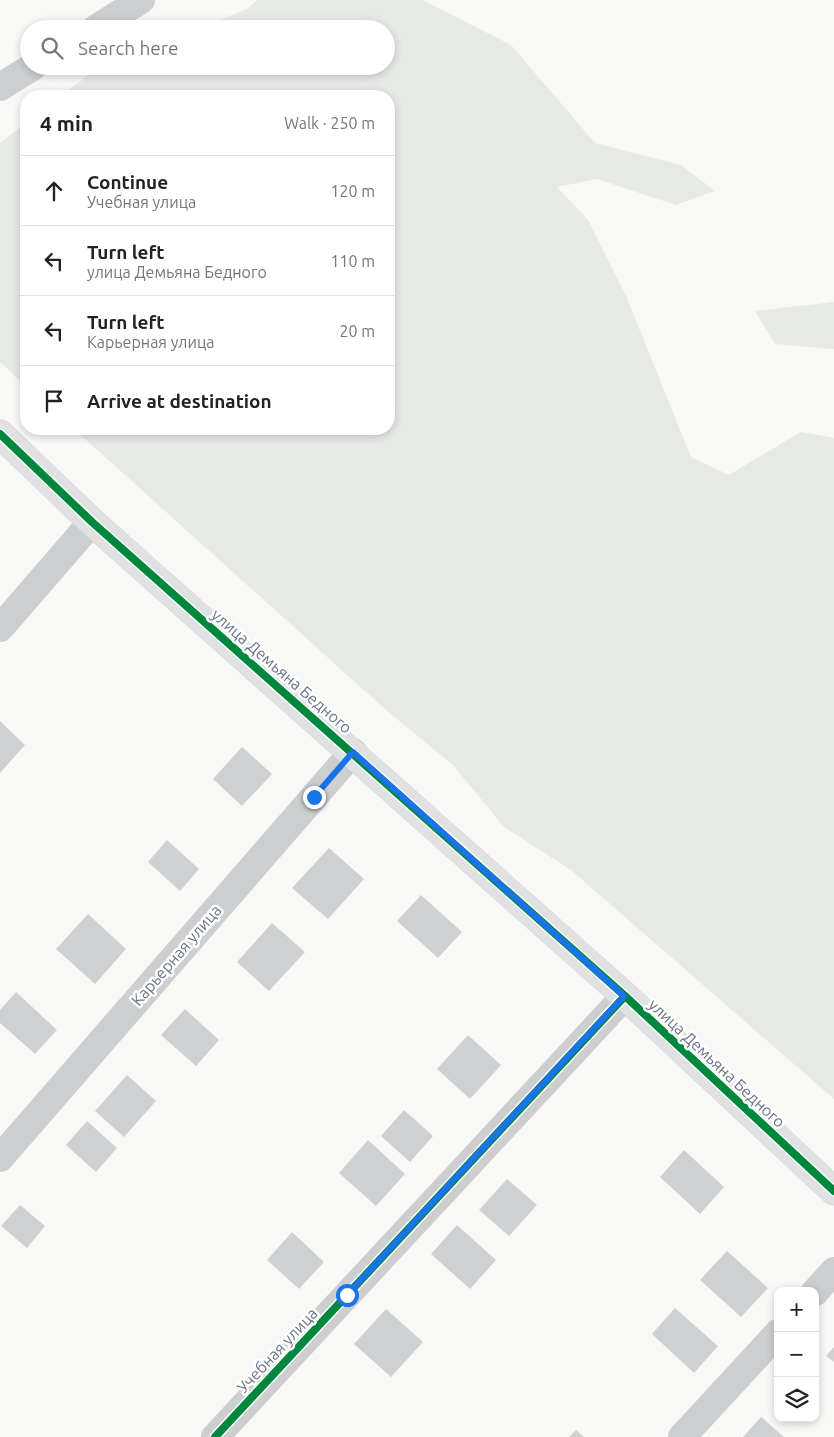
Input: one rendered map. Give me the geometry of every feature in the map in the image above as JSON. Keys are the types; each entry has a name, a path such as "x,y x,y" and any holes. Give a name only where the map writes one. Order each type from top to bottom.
{"street":[{"path":"109,20 141,0"},
{"path":"0,87 20,75"},
{"name":"улица Демьяна Бедного","path":"0,434 92,522 353,752 624,996 834,1191"},
{"path":"0,628 92,522"},
{"name":"Карьерная улица","path":"0,1158 353,752"},
{"name":"Учебная улица","path":"215,1437 624,996"},
{"path":"819,1288 834,1271"},
{"path":"682,1437 774,1337"}],"shaded area":[{"path":"257,0 422,0 511,45 595,143 681,165 715,191 676,205 597,179 557,187 588,220 626,296 691,457 729,475 801,432 834,438 834,1099 571,870 504,827 453,765 386,710 81,435 395,435 395,90 69,90 89,75 395,75 395,20 221,20 247,9"},
{"path":"20,128 20,380 0,362 0,143"},
{"path":"834,302 834,349 775,344 755,311"}],"building":[{"path":"0,721 25,745 0,773"},
{"path":"242,747 272,774 242,806 213,779"},
{"path":"167,840 199,869 180,891 148,862"},
{"path":"329,848 364,879 328,919 292,888"},
{"path":"421,895 462,932 438,958 397,921"},
{"path":"88,914 126,949 95,984 56,949"},
{"path":"272,923 305,952 269,991 237,962"},
{"path":"16,992 57,1030 35,1054 0,1023 0,1010"},
{"path":"185,1009 219,1040 196,1066 161,1035"},
{"path":"468,1035 501,1065 470,1099 437,1069"},
{"path":"127,1075 156,1101 124,1137 95,1111"},
{"path":"404,1110 433,1136 410,1162 381,1136"},
{"path":"87,1121 117,1148 96,1172 66,1145"},
{"path":"368,1140 405,1174 376,1206 339,1173"},
{"path":"684,1150 724,1187 700,1214 660,1177"},
{"path":"507,1179 537,1205 509,1236 479,1210"},
{"path":"20,1205 45,1226 27,1248 1,1226"},
{"path":"457,1225 496,1260 470,1289 431,1254"},
{"path":"292,1232 324,1262 299,1289 267,1260"},
{"path":"727,1251 768,1288 741,1317 700,1280"},
{"path":"675,1308 718,1346 694,1373 652,1334"},
{"path":"386,1309 423,1342 391,1377 354,1344"},
{"path":"834,1347 834,1362 826,1356"},
{"path":"761,1417 784,1437 743,1437"},
{"path":"576,1430 584,1437 569,1437"}],"cycle path":[{"path":"0,434 92,522 625,996 834,1191"},
{"path":"215,1437 625,996"}],"route":[{"path":"314,797 353,752 624,996 347,1295"}]}
